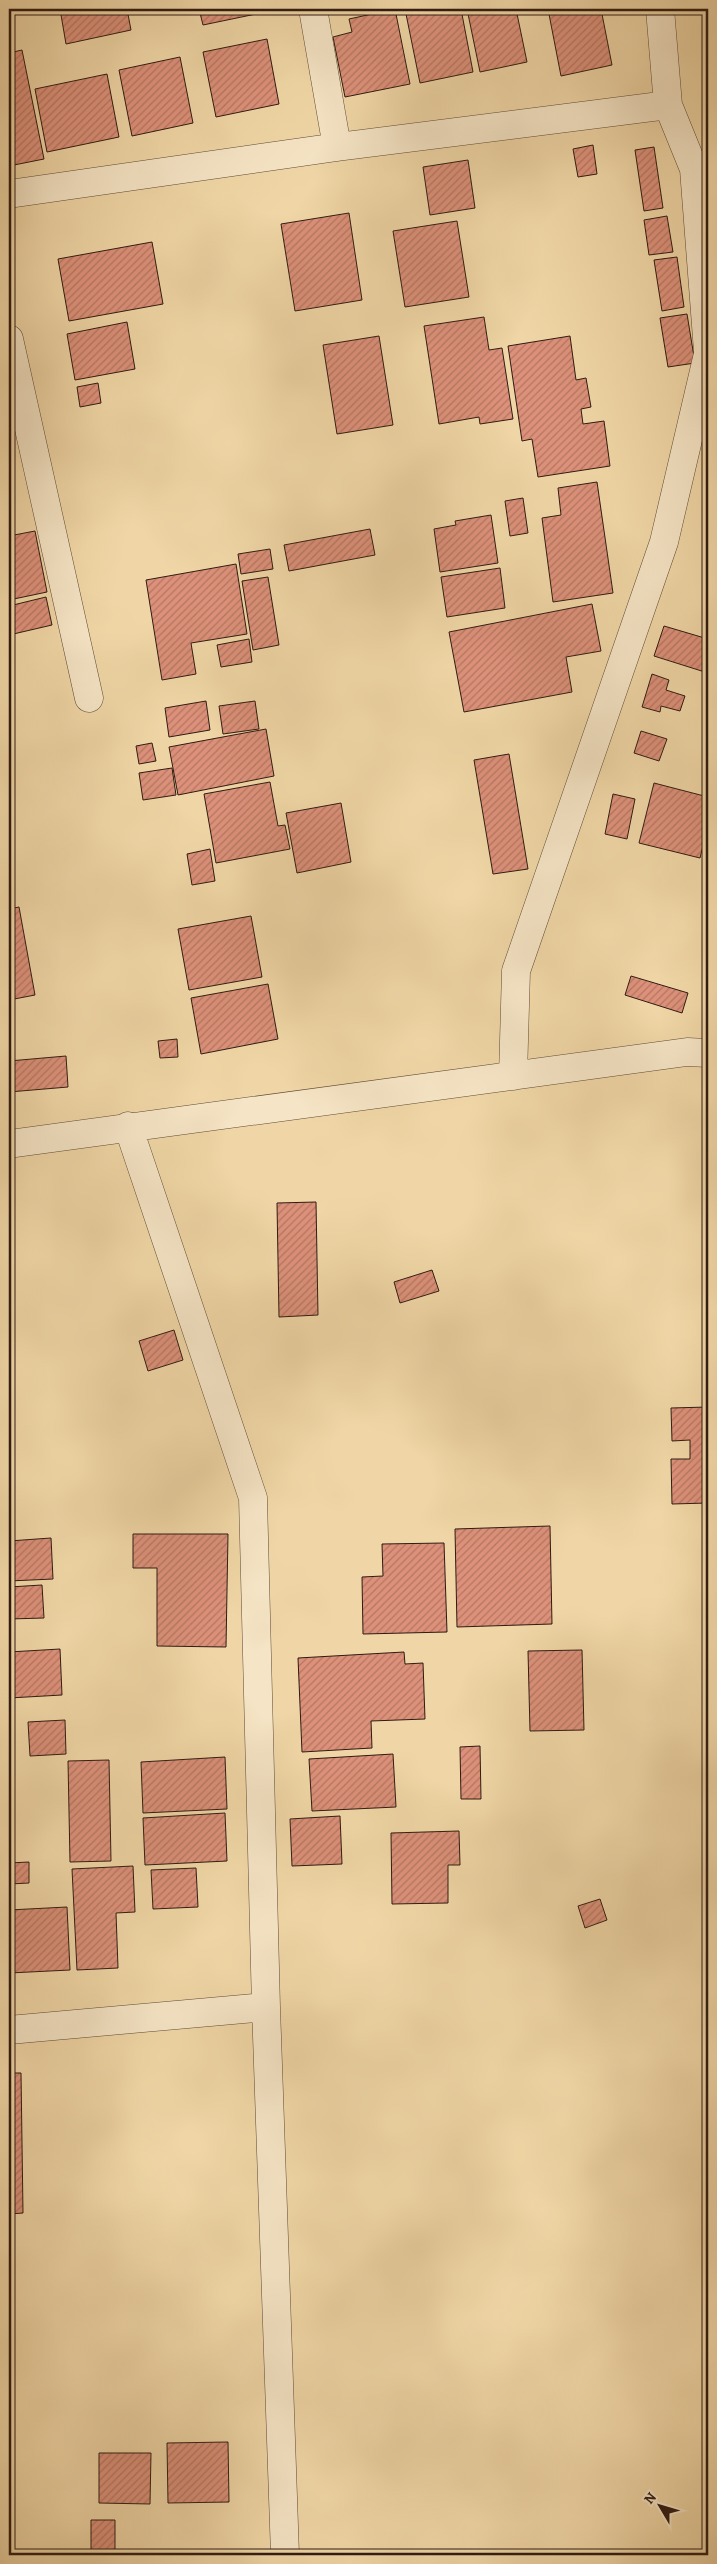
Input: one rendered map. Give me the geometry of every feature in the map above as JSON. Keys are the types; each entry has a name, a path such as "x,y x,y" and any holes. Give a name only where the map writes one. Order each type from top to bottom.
{"street":[{"path":"313,9 337,147"},
{"path":"660,9 668,105 701,168 708,351"},
{"path":"9,194 337,147 668,105"},
{"path":"9,339 89,698"},
{"path":"513,1076 516,970 664,542 708,354"},
{"path":"9,1144 128,1126 687,1052 708,1053"},
{"path":"128,1126 253,1498 266,2007 285,2555"},
{"path":"9,2030 266,2007"}],"building":[{"path":"60,9 127,9 131,30 66,44"},
{"path":"199,9 255,9 256,14 203,25"},
{"path":"395,9 410,84 345,97 333,37 352,32 349,19"},
{"path":"405,9 461,9 473,72 420,83"},
{"path":"467,9 516,9 527,62 480,72"},
{"path":"548,9 601,9 612,65 561,76"},
{"path":"267,39 279,104 216,117 203,52"},
{"path":"22,50 44,159 9,166 9,53"},
{"path":"180,57 193,123 132,136 119,70"},
{"path":"107,74 119,137 47,152 35,89"},
{"path":"593,145 597,174 578,177 573,149"},
{"path":"654,147 663,208 644,211 635,150"},
{"path":"468,160 475,208 430,215 423,167"},
{"path":"349,213 362,300 295,311 281,224"},
{"path":"667,216 673,252 649,255 644,220"},
{"path":"457,221 469,297 405,307 393,231"},
{"path":"152,242 163,304 69,321 58,259"},
{"path":"677,257 684,307 662,311 654,260"},
{"path":"687,314 695,363 668,367 660,318"},
{"path":"484,317 489,350 502,348 513,419 480,424 479,417 439,424 424,326"},
{"path":"127,322 135,369 75,380 67,334"},
{"path":"379,336 393,425 337,434 323,345"},
{"path":"570,336 576,380 586,378 591,407 581,409 583,424 604,421 610,466 538,477 532,439 522,441 508,346"},
{"path":"98,383 101,403 80,407 77,387"},
{"path":"597,482 613,593 553,602 542,518 561,515 558,488"},
{"path":"523,498 528,533 510,536 505,501"},
{"path":"491,515 498,563 440,572 434,529 456,525 455,521"},
{"path":"370,529 375,555 289,571 284,545"},
{"path":"35,531 47,592 9,600 9,536"},
{"path":"270,549 273,569 241,574 238,554"},
{"path":"236,564 247,634 191,643 196,674 162,680 146,580"},
{"path":"500,568 505,608 447,617 441,577"},
{"path":"268,577 279,645 253,650 242,581"},
{"path":"46,597 52,625 9,635 9,606"},
{"path":"592,604 601,651 566,657 572,692 464,712 449,632"},
{"path":"664,626 708,639 708,673 654,656"},
{"path":"249,639 252,662 221,667 217,645"},
{"path":"652,674 669,680 666,690 685,696 680,711 661,706 660,712 642,707"},
{"path":"206,701 210,730 169,737 165,708"},
{"path":"255,701 259,729 223,734 219,706"},
{"path":"266,729 274,776 178,795 169,747"},
{"path":"641,731 667,739 659,761 634,753"},
{"path":"152,743 156,761 139,764 136,746"},
{"path":"509,754 528,869 493,874 474,760"},
{"path":"172,768 176,795 143,800 139,773"},
{"path":"270,782 278,826 285,825 290,849 216,863 204,794"},
{"path":"654,783 708,797 708,834 706,834 700,858 639,843"},
{"path":"613,794 635,799 627,839 605,834"},
{"path":"341,803 351,862 297,873 286,813"},
{"path":"210,849 215,881 192,885 187,854"},
{"path":"19,907 35,995 9,1000 9,909"},
{"path":"251,916 262,977 189,990 178,929"},
{"path":"631,976 688,993 682,1013 625,995"},
{"path":"268,984 278,1039 201,1054 191,998"},
{"path":"177,1039 178,1057 160,1058 158,1041"},
{"path":"66,1056 68,1087 9,1092 9,1061"},
{"path":"316,1202 318,1315 279,1317 277,1203"},
{"path":"432,1270 439,1291 400,1303 394,1282"},
{"path":"174,1330 183,1360 148,1371 139,1341"},
{"path":"708,1407 708,1503 672,1504 671,1459 690,1459 690,1440 672,1441 671,1408"},
{"path":"550,1526 552,1624 457,1627 455,1529"},
{"path":"133,1534 228,1534 226,1647 157,1646 157,1568 133,1568"},
{"path":"51,1538 53,1579 9,1581 9,1541"},
{"path":"444,1543 447,1632 363,1634 362,1577 383,1576 382,1544"},
{"path":"42,1585 44,1618 9,1619 9,1587"},
{"path":"60,1649 62,1695 9,1698 9,1652"},
{"path":"582,1650 584,1730 530,1731 528,1651"},
{"path":"404,1652 405,1664 423,1663 425,1719 371,1721 372,1748 302,1752 298,1658"},
{"path":"65,1720 66,1754 30,1756 28,1722"},
{"path":"480,1746 481,1799 461,1799 460,1747"},
{"path":"393,1754 396,1807 312,1811 309,1759"},
{"path":"225,1757 227,1809 143,1813 141,1762"},
{"path":"109,1760 111,1861 70,1862 68,1761"},
{"path":"225,1813 227,1861 145,1865 143,1818"},
{"path":"340,1816 342,1864 292,1866 290,1819"},
{"path":"459,1831 460,1865 448,1865 448,1903 392,1904 391,1833"},
{"path":"29,1862 29,1883 9,1884 9,1863"},
{"path":"133,1866 135,1912 116,1913 118,1968 77,1970 72,1869"},
{"path":"196,1868 198,1907 153,1909 151,1870"},
{"path":"600,1899 607,1920 585,1928 578,1906"},
{"path":"67,1907 70,1970 9,1973 9,1910"},
{"path":"9,2073 21,2073 23,2213 9,2214"},
{"path":"228,2442 229,2502 168,2503 167,2443"},
{"path":"99,2453 151,2453 150,2504 99,2503"},
{"path":"91,2520 115,2520 115,2552 91,2553"}]}
